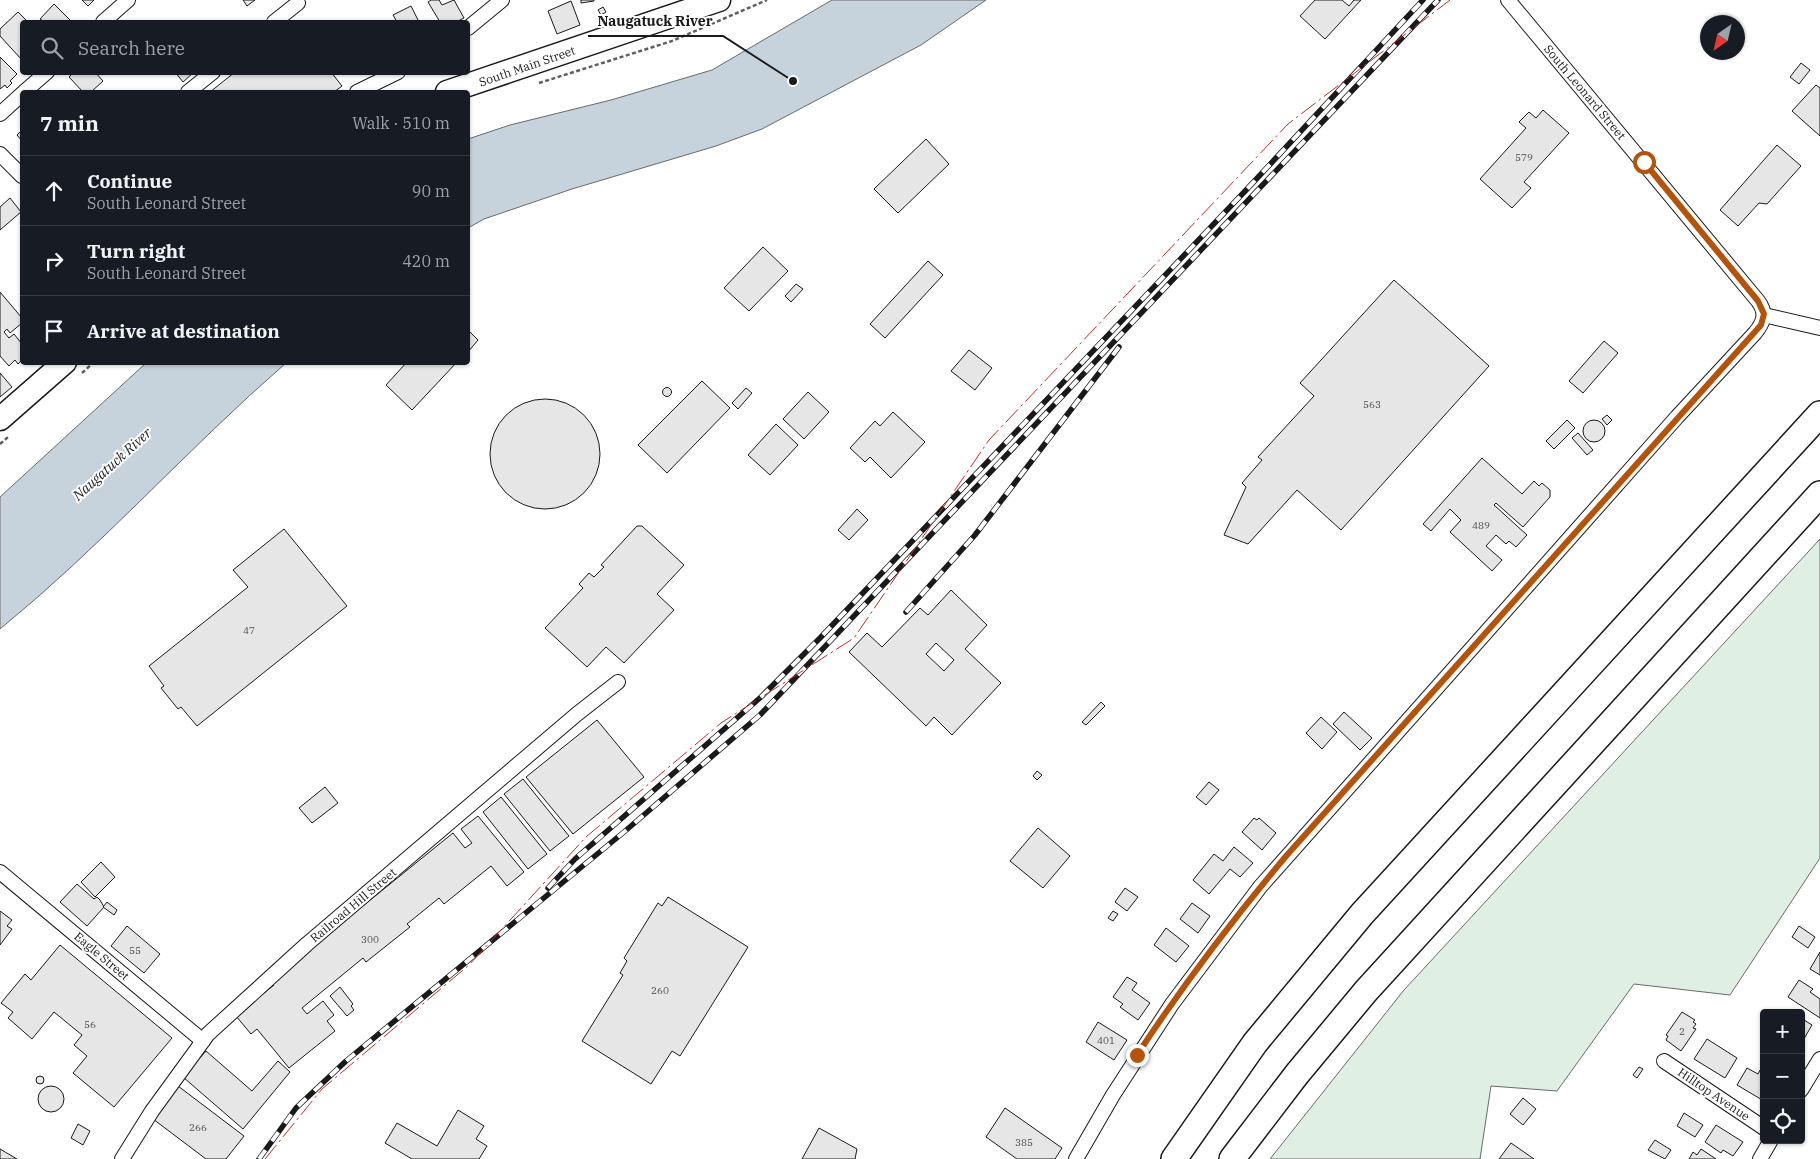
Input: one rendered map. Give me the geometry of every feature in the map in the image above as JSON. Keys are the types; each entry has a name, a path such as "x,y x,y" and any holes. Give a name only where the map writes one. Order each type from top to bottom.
{"highway":[{"path":"1174,1159 1255,1043 1349,928 1434,832 1820,414"},
{"path":"1232,1159 1297,1074 1372,984 1820,494"}],"main road":[{"name":"South Main Street","path":"453,90 719,0"},
{"path":"0,419 62,365"}],"street":[{"path":"104,20 128,0"},
{"path":"470,26 502,0"},
{"name":"South Leonard Street","path":"1508,0 1718,251 1758,301 1764,316"},
{"path":"277,20 298,3"},
{"path":"26,90 44,75"},
{"path":"190,90 209,75"},
{"path":"362,90 392,75"},
{"path":"0,114 20,96"},
{"path":"0,154 20,174"},
{"path":"1076,1159 1113,1094 1172,1004 1242,909 1314,823 1755,333 1764,316 1820,328"},
{"name":"Railroad Hill Street","path":"122,1159 152,1112 203,1041 307,944 618,682"},
{"name":"Eagle Street","path":"0,872 203,1041"},
{"path":"1805,1083 1820,1058"},
{"name":"Hilltop Avenue","path":"1664,1061 1760,1125"},
{"path":"1760,1159 1769,1144"}],"path":[{"path":"532,84 672,40 725,20 767,0"}],"green space":[{"path":"1820,539 1820,858 1730,995 1634,984 1557,1091 1491,1086 1480,1159 1270,1159 1404,990"}],"water":[{"path":"832,0 986,0 921,45 762,129 716,146 572,189 484,219 470,227 470,138 510,125 611,100 712,70"},
{"path":"144,365 284,365 214,429 74,565 0,629 0,497"}],"building":[{"path":"82,0 94,0 88,6"},
{"path":"243,0 255,0 247,6"},
{"path":"439,0 442,5 454,0 464,18 460,20 439,20 428,2"},
{"path":"581,0 594,0 594,1 581,3"},
{"path":"1315,0 1342,0 1349,6 1354,0 1361,0 1325,39 1300,16"},
{"path":"571,1 580,25 557,34 548,11"},
{"path":"54,4 70,20 42,20 40,19"},
{"path":"411,6 418,20 396,20 393,15"},
{"path":"603,7 606,12 601,15 598,10"},
{"path":"18,12 26,20 20,20 20,58 0,36 0,29"},
{"path":"0,57 17,74 10,81 12,83 7,88 5,85 0,89"},
{"path":"1801,63 1810,70 1799,84 1790,77"},
{"path":"71,75 98,75 103,81 93,90 81,90 69,77"},
{"path":"177,75 191,75 183,82"},
{"path":"231,75 333,75 342,86 337,90 212,90"},
{"path":"1816,85 1820,88 1820,136 1792,111"},
{"path":"1543,110 1569,133 1524,182 1531,188 1512,208 1480,179 1526,128 1519,122 1529,112 1536,118"},
{"path":"926,139 949,164 898,213 874,189"},
{"path":"1777,145 1801,166 1767,204 1759,203 1738,226 1720,210"},
{"path":"10,198 20,213 0,230 0,207"},
{"path":"763,247 788,271 749,311 724,288"},
{"path":"928,261 943,275 885,338 870,324"},
{"path":"1394,280 1489,366 1341,530 1297,490 1248,544 1224,535 1246,487 1242,483 1262,460 1258,457 1314,396 1300,383"},
{"path":"796,284 803,289 791,302 785,296"},
{"path":"0,292 20,316 20,325 10,333 7,329 4,332 9,338 14,334 20,342 20,362 18,364 15,360 9,366 0,356"},
{"path":"470,332 478,340 470,350"},
{"path":"1604,341 1618,353 1583,393 1569,381"},
{"path":"969,350 992,368 975,390 951,371"},
{"path":"404,365 454,365 412,410 386,385"},
{"path":"0,373 12,387 0,397"},
{"path":"702,381 730,408 667,473 638,445"},
{"path":"667,388 671,392 667,396 663,392"},
{"path":"746,388 752,393 738,409 732,403"},
{"path":"808,392 829,412 804,439 783,419"},
{"path":"545,399 566,403 584,415 596,433 600,454 596,475 584,493 566,505 545,509 524,505 506,493 494,475 490,454 494,433 506,415 524,403"},
{"path":"893,412 925,442 891,478 870,457 865,462 850,448 875,421 880,426"},
{"path":"1607,415 1612,420 1607,425 1602,419"},
{"path":"1567,420 1575,428 1554,449 1546,441"},
{"path":"1590,420 1598,420 1605,427 1605,435 1598,442 1590,442 1583,435 1583,427"},
{"path":"776,424 798,445 770,475 748,455"},
{"path":"1578,433 1593,450 1587,455 1572,438"},
{"path":"1482,458 1522,494 1534,481 1539,486 1542,483 1550,490 1550,497 1523,527 1496,503 1494,505 1527,535 1516,547 1509,541 1506,544 1496,535 1486,546 1502,560 1492,571 1450,532 1461,520 1450,509 1431,531 1423,524"},
{"path":"857,509 868,520 849,540 838,530"},
{"path":"637,526 642,526 684,565 657,594 674,610 624,663 606,647 587,667 545,628 583,588 579,584 589,573 594,577 604,567 601,565"},
{"path":"284,529 347,606 197,726 181,707 178,709 161,688 164,686 149,666 248,587 233,570"},
{"path":"951,590 987,625 965,649 1001,683 952,735 934,717 926,726 849,652 867,633 882,647 920,608 928,615","holes":["936,643 954,660 944,671 926,654"]},
{"path":"1101,702 1105,706 1086,725 1082,722"},
{"path":"1344,712 1372,738 1360,750 1333,724"},
{"path":"1321,717 1337,732 1322,749 1306,733"},
{"path":"597,720 644,777 573,834 526,777"},
{"path":"1037,771 1042,775 1037,780 1033,776"},
{"path":"523,779 569,836 550,851 504,794"},
{"path":"1209,782 1219,790 1206,805 1196,797"},
{"path":"325,787 338,803 312,823 299,808"},
{"path":"501,797 547,854 528,869 483,812"},
{"path":"478,816 524,872 507,886 491,866 444,904 439,898 407,924 410,927 366,962 363,958 302,1008 307,1014 323,1001 334,1015 327,1021 335,1031 289,1068 257,1029 251,1034 236,1016 274,985 270,981 453,833 465,848 472,843 461,829"},
{"path":"1254,818 1257,820 1259,818 1276,833 1262,850 1242,832"},
{"path":"1038,828 1070,856 1043,888 1010,861"},
{"path":"1234,847 1253,863 1240,877 1230,869 1209,894 1193,880 1214,854 1223,861"},
{"path":"101,862 115,877 95,897 81,882"},
{"path":"77,884 94,899 97,897 104,907 87,926 60,902"},
{"path":"1125,888 1138,897 1127,911 1115,902"},
{"path":"668,897 748,947 680,1056 672,1051 651,1084 582,1041 623,975 620,973 627,961 624,958 658,903 662,906"},
{"path":"107,902 117,910 114,915 103,907"},
{"path":"1192,903 1210,916 1198,933 1180,919"},
{"path":"0,911 12,920 7,926 12,929 0,945"},
{"path":"1113,911 1118,914 1113,921 1108,918"},
{"path":"127,926 160,954 144,973 111,946"},
{"path":"1799,926 1815,937 1808,948 1792,937"},
{"path":"1166,928 1189,946 1176,962 1154,945"},
{"path":"60,945 172,1038 114,1107 73,1073 87,1056 74,1045 82,1035 54,1012 32,1039 8,1018 13,1012 1,1003 25,974 31,980"},
{"path":"1820,952 1820,975 1810,969"},
{"path":"1127,977 1137,983 1132,990 1150,1003 1138,1020 1120,1007 1123,1004 1113,997"},
{"path":"1799,980 1813,989 1810,992 1820,999 1820,1018 1788,997"},
{"path":"340,987 353,1004 351,1006 354,1010 347,1016 330,996"},
{"path":"1682,1012 1695,1020 1693,1022 1696,1024 1693,1028 1696,1029 1681,1051 1666,1040 1668,1036 1666,1035"},
{"path":"1805,1021 1812,1025 1805,1037"},
{"path":"1098,1022 1127,1040 1114,1060 1086,1042"},
{"path":"1707,1039 1737,1058 1725,1078 1694,1059"},
{"path":"206,1051 252,1091 278,1061 290,1072 243,1129 183,1077"},
{"path":"1639,1067 1643,1069 1637,1078 1633,1075"},
{"path":"1747,1068 1758,1074 1760,1070 1760,1099 1737,1085"},
{"path":"40,1076 44,1080 40,1084 36,1080"},
{"path":"51,1086 60,1090 64,1099 60,1108 51,1112 42,1108 38,1099 42,1090"},
{"path":"178,1086 244,1136 226,1159 206,1159 153,1119"},
{"path":"1523,1098 1536,1109 1523,1125 1510,1114"},
{"path":"1005,1108 1062,1148 1055,1159 1017,1159 986,1137"},
{"path":"458,1110 484,1126 476,1139 487,1146 479,1159 412,1159 385,1143 397,1123 437,1146"},
{"path":"1684,1113 1703,1125 1695,1137 1677,1126"},
{"path":"78,1124 90,1131 83,1145 71,1138"},
{"path":"1716,1125 1743,1142 1733,1156 1723,1150 1721,1153 1705,1142"},
{"path":"819,1128 857,1149 855,1159 802,1159"},
{"path":"1655,1140 1671,1150 1665,1159 1648,1150"},
{"path":"1511,1143 1534,1159 1499,1159"},
{"path":"0,1149 17,1159 0,1159"},
{"path":"1701,1149 1716,1159 1689,1159 1693,1152 1697,1155"}],"railway":[{"path":"548,888 575,859 761,697 821,637 1248,188 1423,0"},
{"path":"259,1159 296,1108 346,1061 624,832 760,715 1438,0"},
{"path":"906,612 975,535 1119,347"}],"power":[{"path":"265,1159 322,1089 469,965 586,837 721,723 854,638 989,440 1288,124 1450,0"}],"place":[{"name":"Naugatuck River","path":"793,81"}],"route":[{"path":"1137,1055 1195,971 1242,909 1314,823 1761,325 1764,314 1761,305 1644,162"}]}
